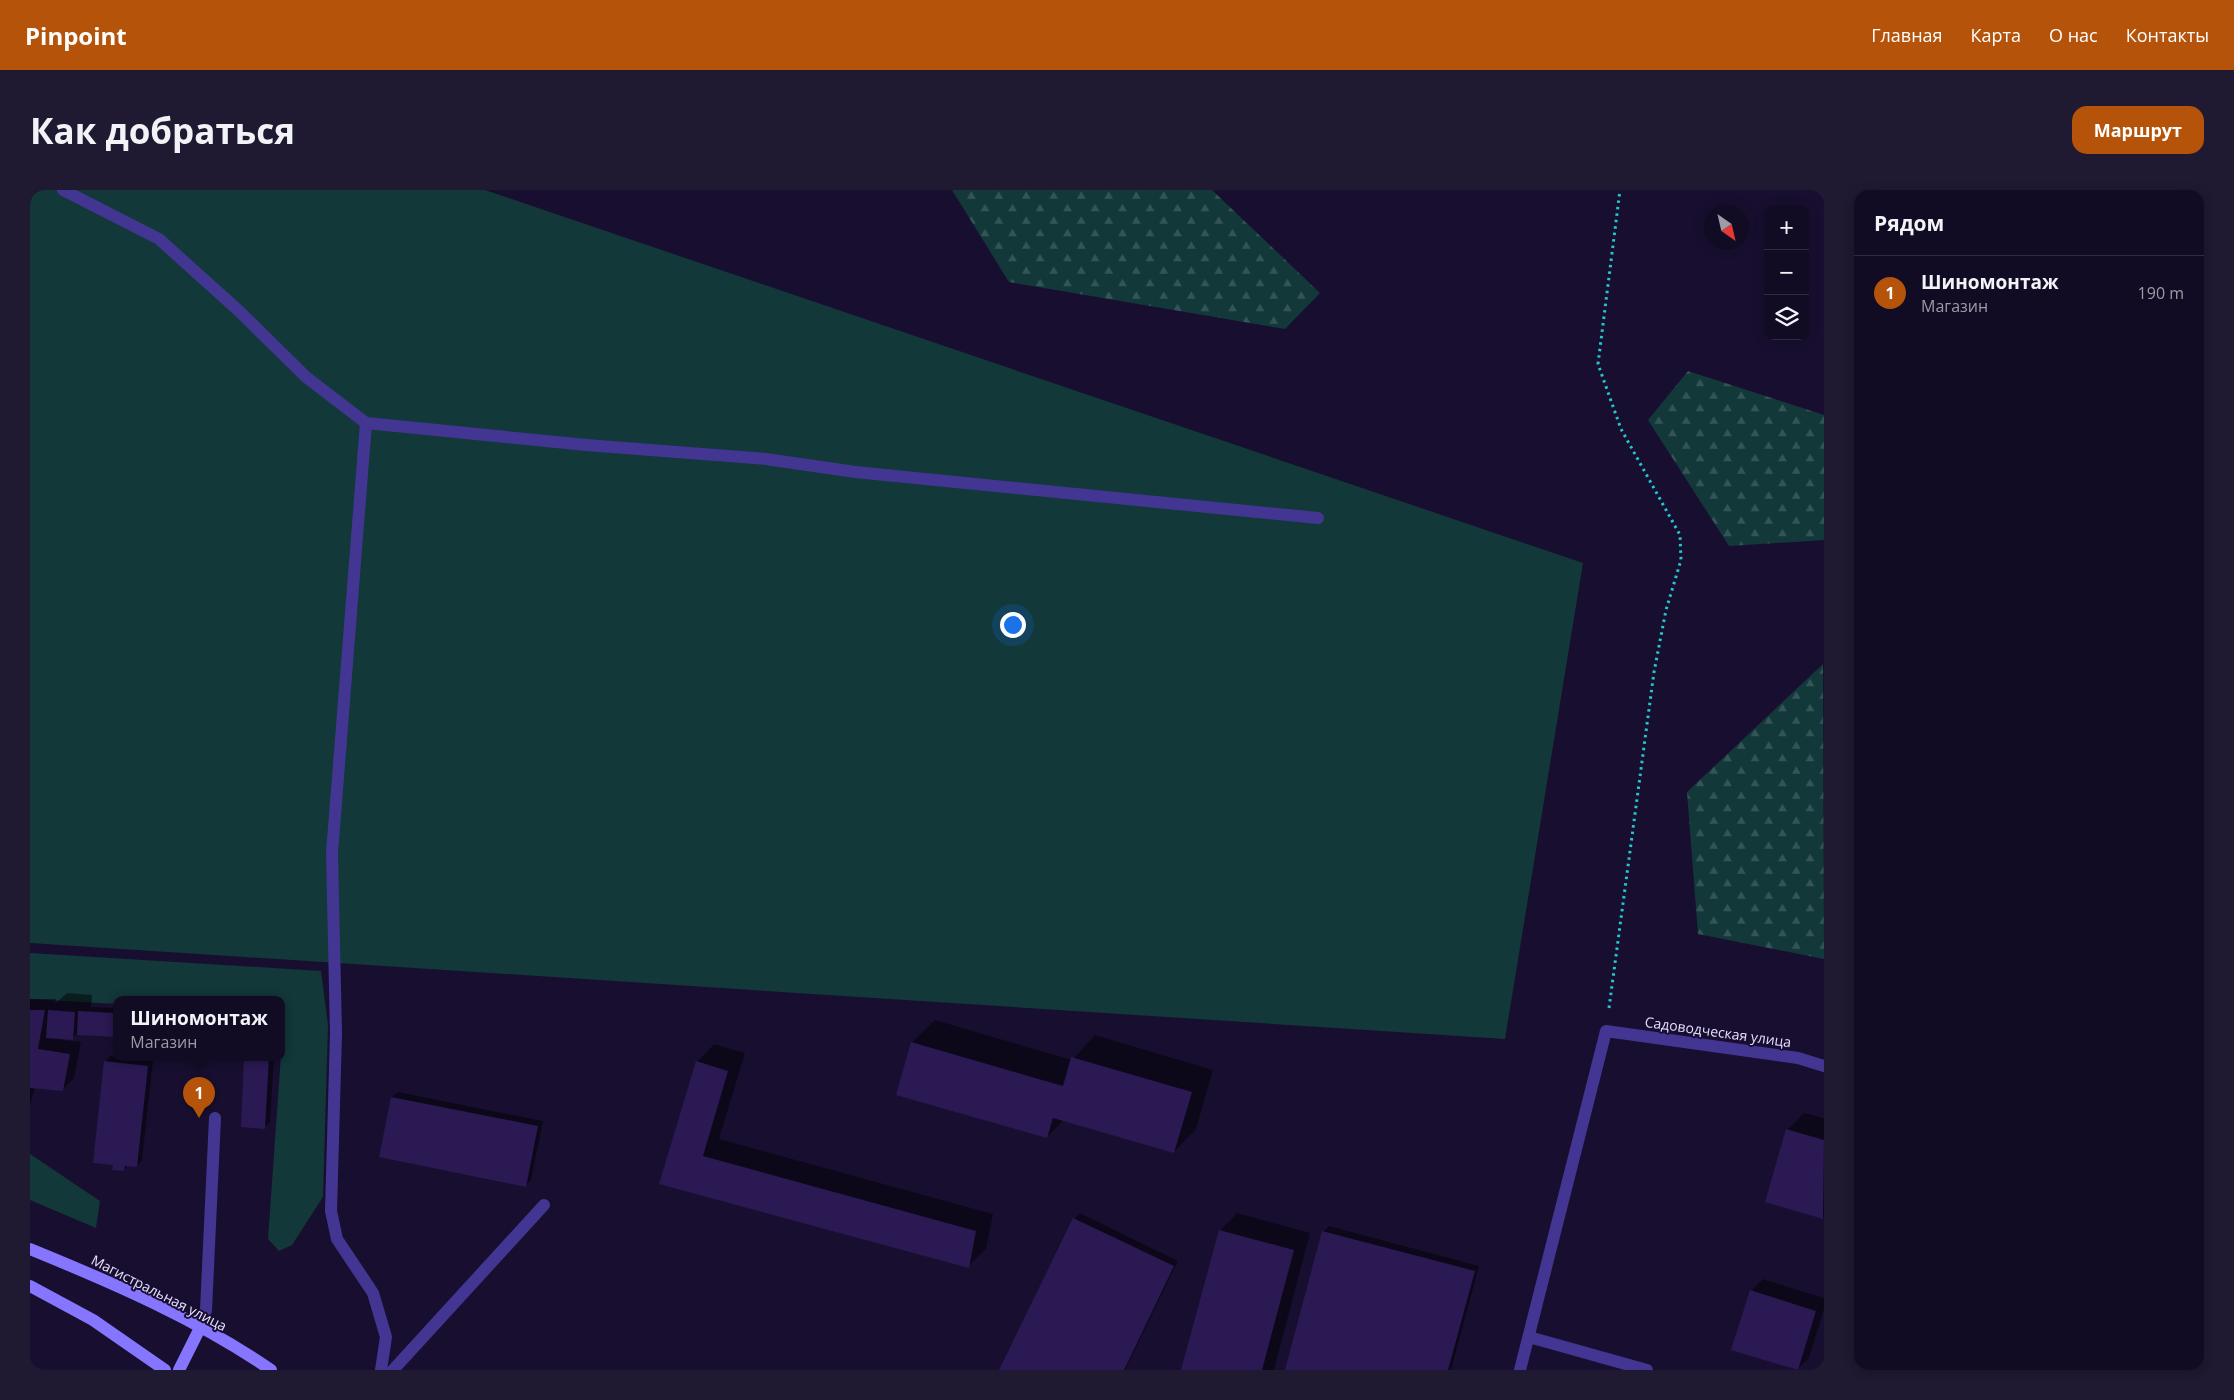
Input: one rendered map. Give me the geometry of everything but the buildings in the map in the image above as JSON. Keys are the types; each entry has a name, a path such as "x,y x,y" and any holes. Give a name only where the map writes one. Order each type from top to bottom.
{"main road":[{"name":"Магистральная улица","path":"30,1249 104,1279 200,1328 271,1370"},
{"path":"30,1286 93,1320 165,1370"},
{"path":"179,1370 200,1328"}],"street":[{"path":"63,190 158,239 239,311 306,377 366,423 586,444 766,458 855,472 1318,518"},
{"path":"366,423 332,853 336,1033 331,1211 337,1240 373,1293 386,1337 381,1370"},
{"path":"1520,1370 1606,1031"},
{"name":"Садоводческая улица","path":"1606,1031 1798,1058 1824,1066"},
{"path":"200,1328 206,1310 215,1118"},
{"path":"393,1370 544,1204"},
{"path":"1529,1337 1646,1370"}],"path":[{"path":"1606,1031 1654,672 1666,610 1681,560 1680,535 1621,430 1598,364 1620,190"}],"green space":[{"path":"30,190 485,190 1583,563 1505,1039 30,943"},
{"path":"952,190 1212,190 1320,293 1285,329 1009,282"},
{"path":"1688,371 1824,415 1824,540 1729,546 1648,420"},
{"path":"1823,664 1824,959 1698,934 1687,792"},
{"path":"30,953 321,971 328,1025 323,1197 292,1245 279,1251 268,1239 281,1061 285,1061 285,996 113,996 113,1004 30,999"},
{"path":"30,1154 100,1201 96,1228 30,1200"}],"place":[{"name":"Шиномонтаж","path":"199,1118"}]}
